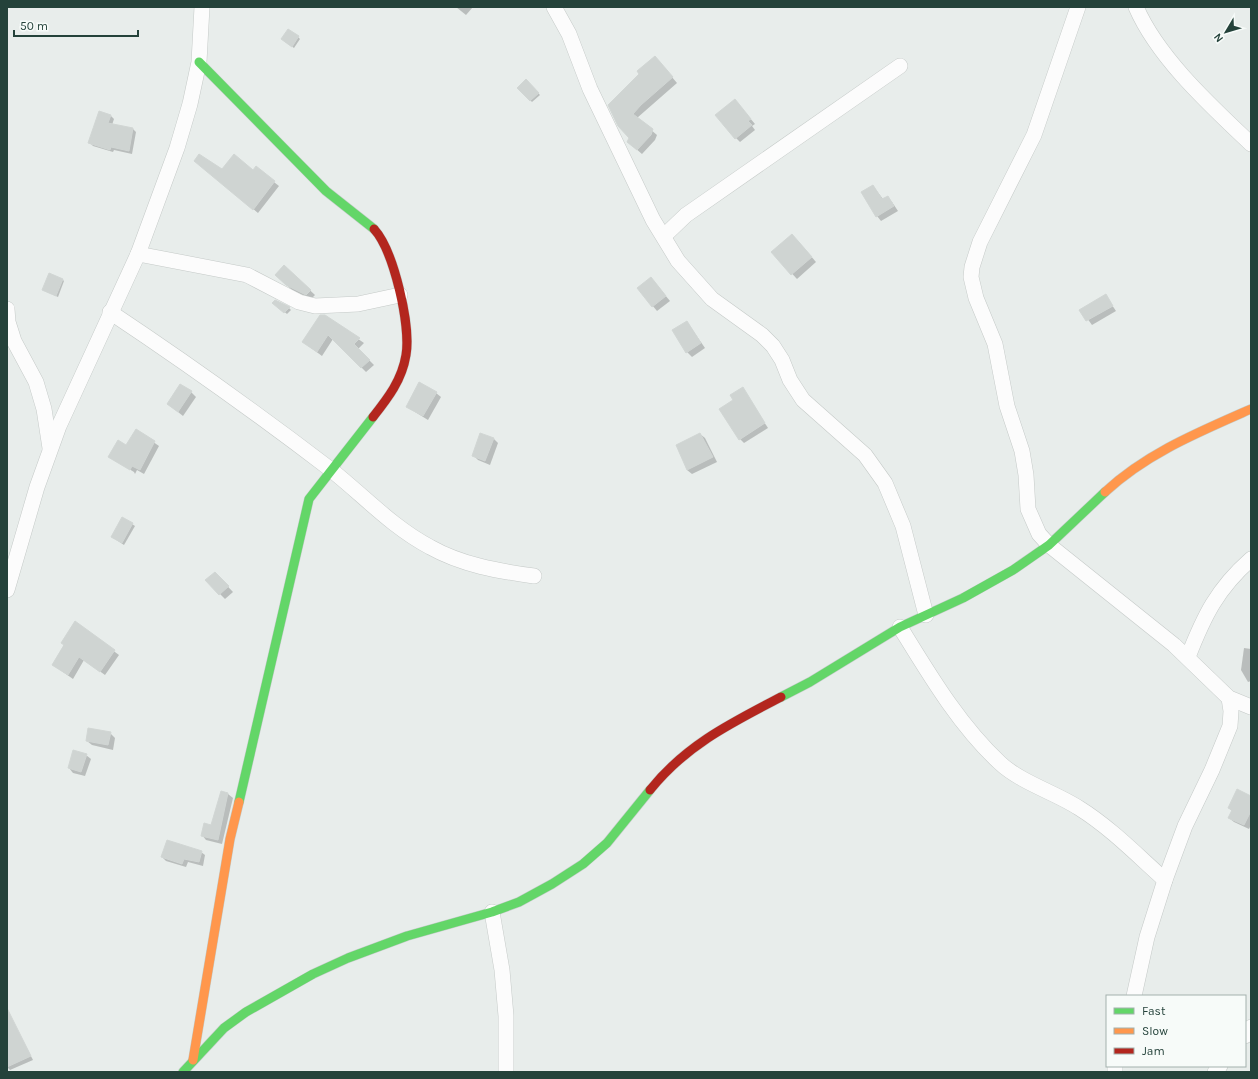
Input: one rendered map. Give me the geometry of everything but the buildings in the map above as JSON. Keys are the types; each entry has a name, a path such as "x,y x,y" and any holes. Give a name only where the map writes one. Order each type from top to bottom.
{"street":[{"path":"7,590 37,487 59,426 110,312 138,254 177,148 190,104 199,62 202,7"},
{"path":"554,7 569,34 590,89 653,220 678,261 695,282 722,307 762,336 773,346 782,360 790,380 803,400 865,455 885,483 901,520 926,614"},
{"path":"1078,7 1037,127 980,242 972,267 971,277 976,298 995,344 1007,406 1022,451 1026,475 1028,509 1039,534 1049,545 1188,657 1229,698 1251,707"},
{"path":"1136,7 1144,27 1157,45 1251,144"},
{"path":"193,1060 230,839 309,499 387,399 400,379 406,356 407,342 400,295 387,250 375,230 326,191 199,62"},
{"path":"664,236 692,210 900,66"},
{"path":"138,254 247,274 299,302 316,306 358,304 400,295"},
{"path":"7,309 8,322 14,341 36,382 44,409 50,450"},
{"path":"110,312 216,383 331,470 406,533 430,548 488,569 534,576"},
{"path":"183,1072 224,1028 246,1012 313,974 348,958 407,936 492,912 519,902 552,884 595,855 607,843 658,780 695,744 724,726 810,682 900,627 984,587 1013,570 1049,545 1120,478 1148,458 1184,438 1251,409"},
{"path":"1188,657 1200,627 1219,593 1251,560"},
{"path":"900,627 945,696 982,745 1002,765 1080,809 1115,836 1165,880"},
{"path":"1134,995 1147,937 1165,880 1185,826 1212,770 1230,726 1231,711 1229,698"},
{"path":"492,912 502,970 505,1008 506,1072"}],"traffic: fast":[{"path":"199,62 326,191 374,229"},
{"path":"239,802 309,499 373,417"},
{"path":"781,697 810,682 900,627 963,598 1013,570 1049,545 1105,492"},
{"path":"183,1072 224,1028 246,1012 313,974 348,958 407,936 492,912 519,902 552,884 583,864 607,843 650,790"}],"traffic: slow":[{"path":"1105,492 1138,466 1174,444 1251,409"},
{"path":"193,1060 230,839 239,802"}],"traffic: jam":[{"path":"373,417 398,381 404,364 407,342 403,308 394,271 388,254 374,229"},
{"path":"650,790 679,760 710,736 781,697"}]}
